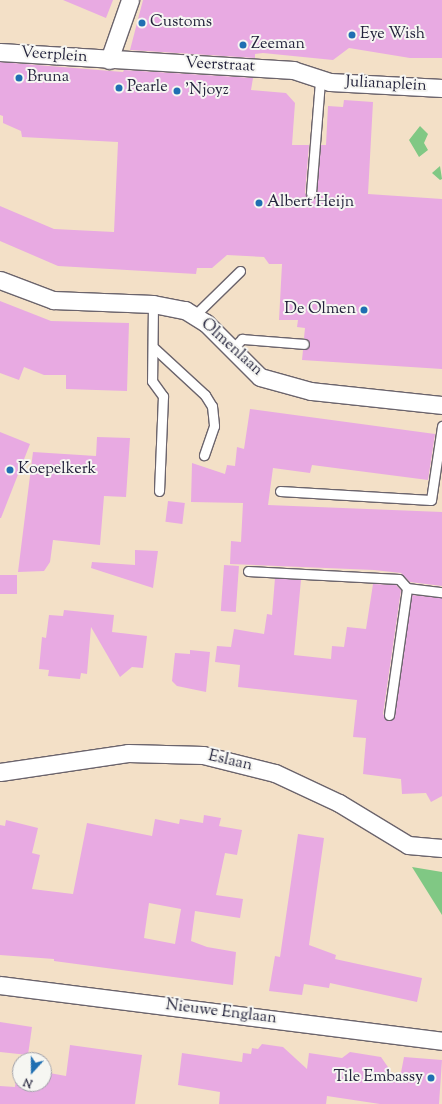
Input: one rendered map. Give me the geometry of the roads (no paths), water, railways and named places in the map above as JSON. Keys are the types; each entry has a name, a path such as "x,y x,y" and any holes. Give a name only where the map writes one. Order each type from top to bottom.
{"street":[{"path":"109,60 130,0"},
{"name":"Veerplein","path":"2,52 109,60"},
{"name":"Veerstraat","path":"109,60 293,70 325,81"},
{"name":"Julianaplein","path":"325,81 442,88"},
{"name":"Olmenlaan","path":"0,280 54,300 173,306 195,315 206,323 231,350 260,377 304,389 442,405"},
{"name":"Eslaan","path":"0,772 128,753 203,755 275,773 339,803 408,845 442,848"},
{"name":"Nieuwe Englaan","path":"0,985 442,1042"}],"lane":[{"path":"311,193 325,81"},
{"path":"195,315 240,272"},
{"path":"153,304 152,381 163,396 159,491"},
{"path":"231,350 242,339 304,344"},
{"path":"153,347 204,395 212,406 214,426 204,455"},
{"path":"280,491 431,500 442,426"},
{"path":"248,571 399,579 407,588 442,592"},
{"path":"389,715 407,588"}],"place":[{"name":"Customs","path":"142,23"},
{"name":"Eye Wish","path":"352,35"},
{"name":"Zeeman","path":"243,45"},
{"name":"Bruna","path":"19,78"},
{"name":"Pearle","path":"119,88"},
{"name":"'Njoyz","path":"177,91"},
{"name":"Albert Heijn","path":"259,203"},
{"name":"De Olmen","path":"364,310"},
{"name":"Koepelkerk","path":"10,470"},
{"name":"Tile Embassy","path":"431,1078"}]}
